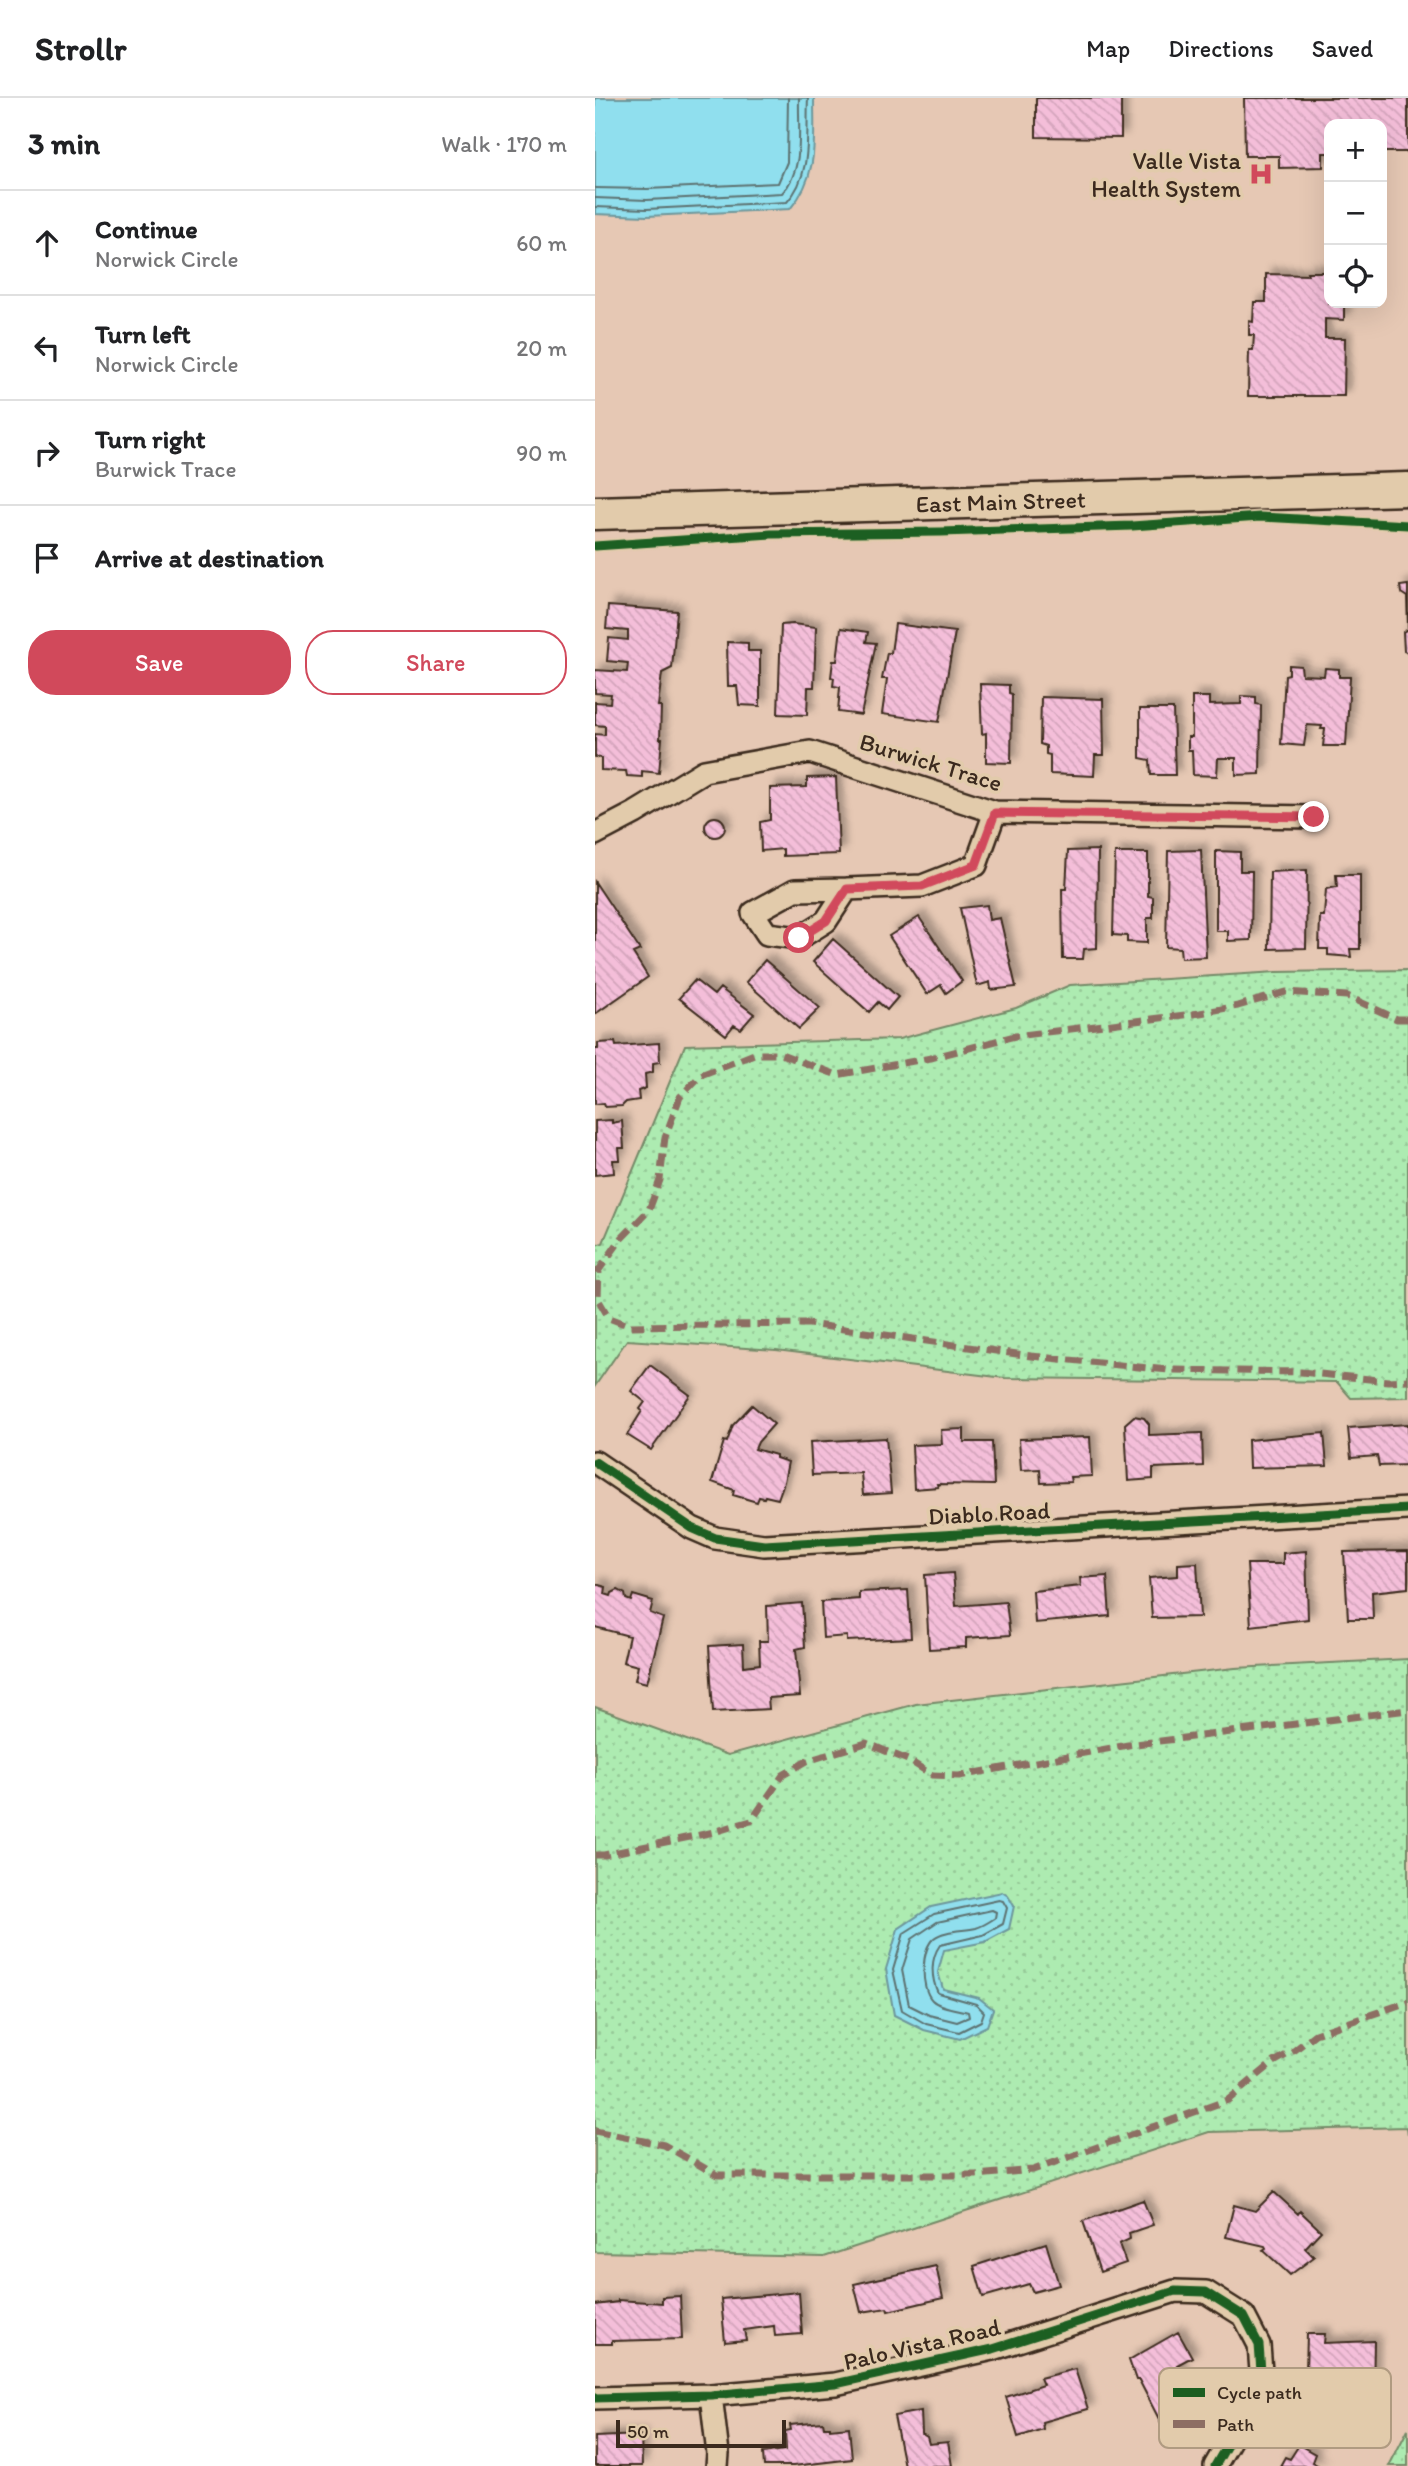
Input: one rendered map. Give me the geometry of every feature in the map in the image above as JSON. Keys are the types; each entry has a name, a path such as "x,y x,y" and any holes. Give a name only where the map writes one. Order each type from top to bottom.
{"main road":[{"name":"East Main Street","path":"595,513 1408,489"}],"street":[{"name":"Burwick Trace","path":"595,834 704,771 810,752 995,813 1314,817"},
{"path":"847,889 922,886 976,865 995,813"},
{"name":"Diablo Road","path":"595,1462 692,1528 715,1538 764,1545 1408,1509"},
{"name":"Palo Vista Road","path":"595,2398 711,2395 835,2384 993,2349 1175,2291 1206,2292 1244,2316 1259,2345 1261,2368"},
{"path":"711,2395 717,2466"},
{"name":"Palo Vista Road","path":"1215,2466 1225,2448"}],"green space":[{"path":"1408,970 1408,1397 1351,1398 1337,1382 1005,1378 776,1350 627,1340 595,1386 595,1245 603,1243 685,1045 899,1039 1016,1008 1070,985 1277,972"},
{"path":"1408,1659 1408,2135 1407,2127 1209,2132 824,2257 595,2252 595,1707 728,1755 916,1704 1235,1668"},
{"path":"1408,2429 1408,2466 1389,2466"}],"water":[{"path":"595,98 814,98 813,156 806,184 790,209 647,216 595,214"},
{"path":"1002,1892 1014,1906 1009,1929 985,1942 944,1950 938,1972 943,1989 979,1998 993,2009 987,2026 960,2039 924,2030 894,2015 886,1969 898,1929 931,1907"}],"building":[{"path":"1036,98 1121,98 1121,138 1036,137"},
{"path":"1244,98 1408,98 1408,152 1387,152 1387,119 1324,119 1323,167 1279,168 1279,156 1245,156"},
{"path":"1307,272 1324,272 1324,308 1344,308 1344,320 1325,319 1325,338 1345,338 1344,396 1248,396 1249,350 1253,350 1254,335 1249,335 1249,321 1253,322 1254,302 1266,302 1266,274 1308,275"},
{"path":"1408,585 1408,629 1407,597 1401,593 1400,586"},
{"path":"608,606 677,611 672,668 662,673 658,706 661,706 662,739 659,773 642,771 642,777 627,776 626,771 601,770 601,758 595,757 595,734 605,735 605,726 595,725 595,702 610,703 611,694 595,693 595,670 627,672 628,663 607,661 609,638 628,640 628,631 606,629"},
{"path":"895,624 955,632 939,722 882,714 887,679 882,679 887,653 891,653"},
{"path":"781,625 816,627 814,687 808,687 807,715 778,714"},
{"path":"841,628 868,632 866,642 876,643 861,715 838,712 840,687 833,686 834,678 831,677 833,661 837,661"},
{"path":"1408,629 1408,653 1404,651 1403,632"},
{"path":"727,642 748,643 748,651 760,651 760,706 739,705 737,686 728,686"},
{"path":"1289,665 1301,666 1302,675 1324,676 1325,668 1339,669 1339,677 1350,677 1346,746 1323,746 1325,729 1321,729 1322,726 1307,725 1304,746 1281,744 1285,675 1289,674"},
{"path":"980,684 1009,685 1009,693 1012,694 1011,763 986,762 986,733 982,734"},
{"path":"1241,696 1256,697 1256,704 1261,705 1260,774 1236,775 1236,758 1218,758 1217,776 1193,775 1192,750 1188,750 1188,737 1192,737 1192,697 1209,697 1209,705 1241,704"},
{"path":"1041,697 1103,699 1104,755 1095,755 1094,776 1050,774 1050,755 1046,754 1046,746 1040,744"},
{"path":"1140,709 1173,709 1175,775 1151,775 1150,760 1140,758"},
{"path":"836,777 839,854 783,856 783,849 761,851 760,822 770,820 770,788 807,787 807,778"},
{"path":"715,817 722,820 725,827 722,834 715,837 708,834 705,827 708,820"},
{"path":"1098,850 1097,948 1084,949 1083,959 1063,959 1062,889 1066,889 1068,851"},
{"path":"1201,850 1206,957 1181,958 1180,948 1166,947 1168,851"},
{"path":"1216,851 1240,852 1240,871 1252,871 1251,940 1228,941 1228,931 1216,931"},
{"path":"1115,853 1148,853 1148,896 1153,897 1153,918 1147,918 1147,943 1127,942 1127,936 1113,935"},
{"path":"1307,870 1306,948 1269,949 1270,872"},
{"path":"1336,875 1360,875 1360,949 1350,949 1351,957 1328,955 1328,949 1319,949 1320,916 1324,916 1326,889 1337,887"},
{"path":"595,882 640,950 633,953 648,977 595,1014"},
{"path":"987,905 989,920 1000,918 1016,987 991,990 990,982 977,986 960,908"},
{"path":"919,917 962,981 946,993 941,985 927,994 889,936"},
{"path":"833,939 898,997 887,1010 878,1002 869,1012 813,962"},
{"path":"765,960 820,1008 799,1029 746,982"},
{"path":"695,980 714,995 720,988 754,1014 741,1029 734,1025 726,1035 679,998"},
{"path":"615,1042 616,1046 659,1043 660,1062 653,1063 653,1072 645,1074 646,1088 638,1091 639,1100 626,1102 622,1106 605,1107 604,1103 595,1104 595,1049 598,1049 598,1043"},
{"path":"612,1120 612,1123 622,1121 624,1148 619,1148 620,1160 613,1160 614,1173 595,1175 595,1121"},
{"path":"650,1365 690,1395 651,1450 627,1435 645,1402 631,1391"},
{"path":"752,1405 774,1424 755,1449 776,1455 776,1458 788,1462 778,1499 765,1496 759,1497 757,1502 733,1495 734,1490 712,1482 724,1441 727,1442 733,1425"},
{"path":"1134,1416 1144,1418 1149,1424 1149,1435 1202,1433 1203,1466 1153,1468 1153,1479 1128,1481 1125,1424"},
{"path":"1408,1424 1408,1465 1379,1466 1377,1456 1351,1458 1348,1428"},
{"path":"964,1429 964,1442 992,1442 994,1485 937,1484 938,1487 914,1489 912,1445 942,1444 941,1430"},
{"path":"1324,1433 1327,1466 1249,1468 1248,1440"},
{"path":"1090,1437 1092,1476 1070,1477 1071,1482 1041,1483 1040,1469 1021,1470 1019,1439"},
{"path":"886,1438 891,1493 863,1495 861,1473 812,1475 810,1442"},
{"path":"1306,1551 1308,1619 1251,1626 1247,1564 1283,1564 1283,1553"},
{"path":"1408,1551 1408,1588 1372,1592 1373,1619 1348,1619 1344,1552"},
{"path":"1197,1563 1200,1617 1152,1618 1149,1578 1178,1576 1178,1564"},
{"path":"953,1573 956,1606 1006,1602 1010,1635 966,1638 966,1647 929,1649 925,1575"},
{"path":"1107,1576 1110,1616 1035,1623 1033,1591 1081,1586 1080,1578"},
{"path":"595,1584 606,1587 605,1594 611,1596 618,1590 631,1601 633,1595 653,1601 650,1613 663,1618 647,1683 635,1680 638,1666 623,1662 629,1636 595,1627"},
{"path":"908,1590 911,1638 847,1641 847,1636 823,1638 821,1602 859,1599 859,1592"},
{"path":"802,1603 805,1647 796,1649 800,1696 768,1698 769,1709 713,1712 709,1646 743,1644 744,1666 760,1664 759,1641 768,1641 767,1606"},
{"path":"1274,2192 1321,2231 1305,2248 1314,2257 1290,2275 1263,2250 1265,2246 1226,2237 1234,2205 1255,2211"},
{"path":"1143,2200 1153,2225 1129,2233 1130,2239 1119,2244 1126,2263 1100,2272 1083,2221"},
{"path":"1046,2243 1059,2285 1033,2292 1029,2284 983,2297 974,2266"},
{"path":"936,2266 943,2298 888,2311 887,2308 861,2312 854,2284"},
{"path":"799,2292 802,2334 775,2336 774,2326 744,2330 746,2340 725,2342 721,2299"},
{"path":"680,2296 682,2339 595,2344 595,2305 618,2300 662,2303 662,2297"},
{"path":"1178,2332 1192,2357 1177,2365 1179,2368 1159,2368 1159,2419 1139,2380 1136,2380 1129,2360"},
{"path":"1307,2334 1325,2334 1324,2343 1374,2341 1373,2368 1306,2368"},
{"path":"1075,2369 1088,2409 1042,2422 1043,2429 1018,2437 1006,2397 1043,2385 1040,2378"},
{"path":"921,2411 922,2434 927,2437 929,2444 948,2442 952,2466 904,2466 894,2416"},
{"path":"823,2422 824,2427 830,2429 849,2427 852,2459 793,2466 764,2466 763,2453 786,2450 785,2431 791,2430 790,2425"},
{"path":"641,2435 642,2466 595,2466 595,2437"},
{"path":"1297,2448 1304,2448 1315,2454 1312,2462 1319,2466 1280,2466 1285,2457 1290,2459"}],"marked path":[{"path":"1408,1019 1397,1019 1347,996 1286,992 1238,1006 1200,1013 1015,1036 931,1058 837,1075 781,1054 754,1054 701,1075 680,1097 665,1137 660,1180 649,1210 621,1239 599,1270 598,1299 609,1318 630,1326 809,1324 1031,1356 1168,1370 1301,1372 1388,1381 1408,1380"},
{"path":"595,1855 714,1832 751,1821 783,1775 807,1761 866,1743 910,1761 932,1775 959,1776 1128,1745 1408,1710"},
{"path":"595,2131 664,2145 717,2175 976,2175 1033,2170 1228,2100 1274,2062 1315,2034 1408,2002"}],"cycle path":[{"path":"595,546 771,534 1132,526 1260,517 1408,525"},
{"path":"595,1462 692,1528 715,1538 764,1545 1408,1509"},
{"path":"595,2398 711,2395 835,2384 993,2349 1175,2291 1206,2292 1244,2316 1259,2345 1261,2368"},
{"path":"1215,2466 1225,2448"}],"place":[{"name":"Valle Vista Health System","path":"1261,174"}],"route":[{"path":"799,938 826,921 847,889 922,886 976,865 995,813 1314,817"}]}
